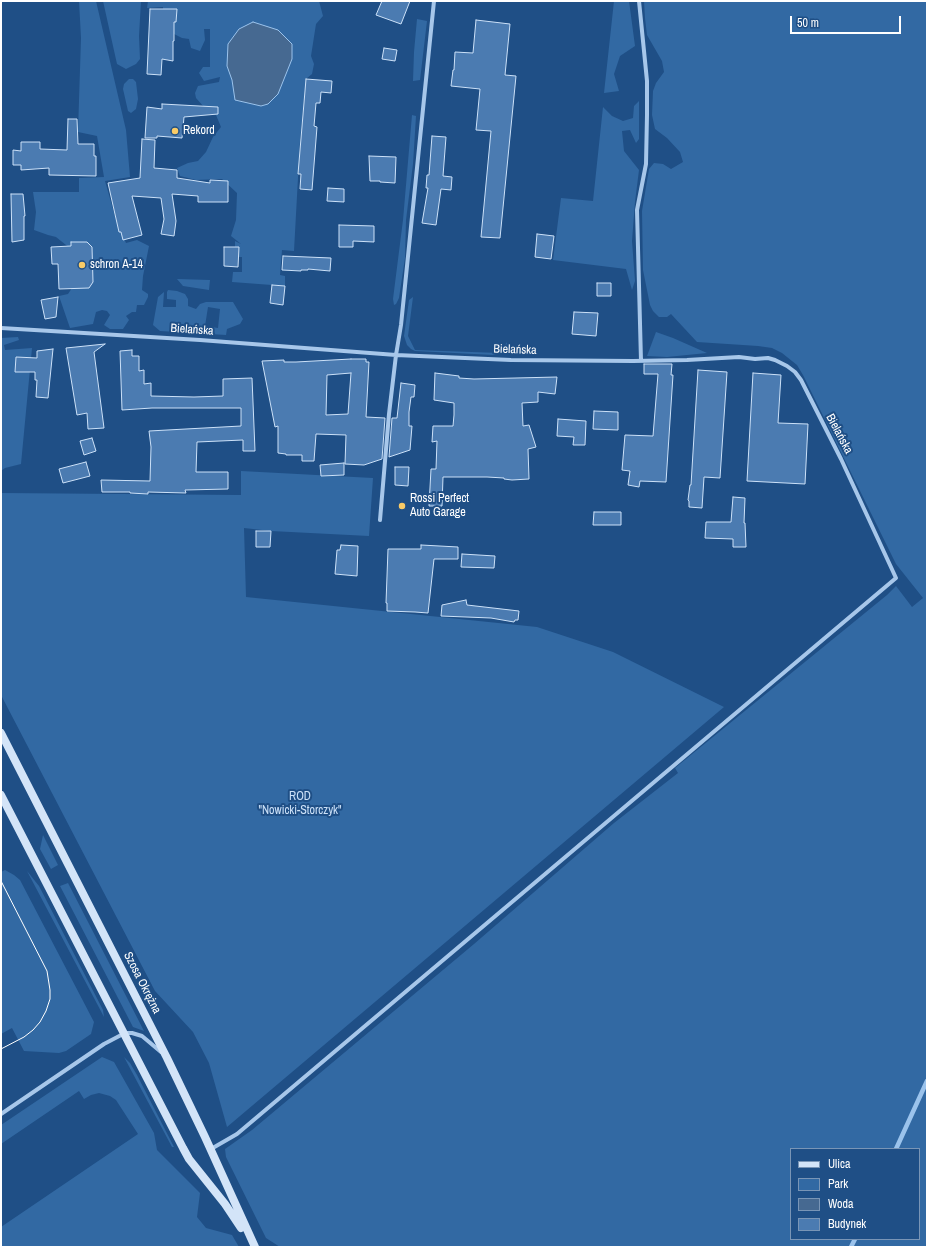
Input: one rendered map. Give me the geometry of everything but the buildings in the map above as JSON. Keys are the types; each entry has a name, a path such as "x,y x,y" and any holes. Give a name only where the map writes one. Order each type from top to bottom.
{"street":[{"path":"380,520 389,414 401,325 434,1"},
{"path":"639,1 647,81 648,115 646,164 637,210 641,361"},
{"name":"Bielańska","path":"1,328 396,355 511,360 641,361 739,357 755,359 768,358 778,361 791,369 801,380 842,458 896,578 243,1129 210,1149"},
{"name":"Szosa Okrężna","path":"1,733 167,1058 254,1247"},
{"name":"Szosa Okrężna","path":"1,795 189,1159 225,1204 254,1247"},
{"path":"1,1114 104,1044 125,1033 132,1032 142,1036 167,1058"}],"green space":[{"path":"79,1 96,1 126,130 130,177 105,181 117,223 126,243 137,240 149,246 143,276 142,290 148,294 148,297 144,305 137,305 136,312 132,312 126,316 129,320 123,329 110,329 104,325 110,315 107,311 102,310 96,312 93,324 70,328 59,296 68,294 72,288 71,249 56,237 34,230 36,212 33,192 79,192 79,178 104,177 97,136 78,132 81,38"},
{"path":"103,1 141,1 139,36 140,59 136,64 126,69 117,64"},
{"path":"148,1 319,1 323,16 316,24 311,56 314,64 312,74 306,79 300,141 294,251 282,250 280,275 285,276 285,286 232,282 233,272 242,272 242,257 239,257 239,247 235,247 235,241 241,244 231,236 236,220 237,193 222,179 196,180 180,176 177,168 188,163 198,161 206,152 213,137 221,127 216,115 211,115 196,98 195,93 198,86 219,82 220,77 204,81 199,73 203,67 210,67 210,29 204,29 205,40 200,51 191,48 189,39 182,38 170,32 163,22 163,7 147,8"},
{"path":"614,1 629,1 635,46 620,56 614,74 619,91 604,93"},
{"path":"644,1 927,1 927,1247 280,1247 266,1238 226,1157 225,1149 252,1130 474,944 614,823 678,773 675,768 887,595 896,586 912,607 923,598 896,564 797,365 782,353 772,348 697,342 671,314 667,317 659,317 650,305 643,270 642,211 649,169 654,163 663,164 671,169 683,162 680,152 667,138 655,129 652,115 653,91 656,83 664,72 662,61 647,35"},
{"path":"417,19 427,21 420,80 413,81 414,52"},
{"path":"129,79 133,79 136,82 138,99 136,109 131,113 128,111 123,89 124,84"},
{"path":"639,101 639,139 636,143 630,130 622,131 624,151 639,170 632,241 635,281 632,290 626,269 553,260 561,198 593,201 603,107 612,116 623,121 633,118 634,106"},
{"path":"412,115 416,116 413,164 406,220 405,258 399,298 394,305 393,299 403,220"},
{"path":"177,279 210,280 209,290 183,286"},
{"path":"168,290 177,291 185,294 188,299 188,306 196,309 200,304 206,302 233,302 243,319 240,324 227,329 226,335 160,331 153,325 158,297 164,292 163,307 176,307 176,300 167,299","holes":["208,307 220,309 218,328 205,326"]},
{"path":"413,297 408,336 415,350 500,353 494,355 415,351 411,349 407,345 404,336 409,300"},
{"path":"656,332 707,353 667,357 647,356"},
{"path":"18,337 19,340 4,345 5,350 32,348 21,464 5,468 1,471 1,338"},
{"path":"507,342 506,349 500,353"},
{"name":"ROD \"Nowicki-Storczyk\"","path":"241,471 373,478 369,536 271,531 244,528 246,597 537,627 613,652 724,707 227,1127 209,1063 193,1032 155,991 1,695 1,493 241,495"},
{"path":"43,835 58,865 51,869 40,849"},
{"path":"5,870 20,880 94,1022 91,1034 66,1051 59,1053 24,1051 12,1028 1,1034 1,872"},
{"path":"27,871 39,886 103,1010 104,1017"},
{"path":"68,883 144,1031 133,1027 60,886"},
{"path":"102,1057 114,1062 154,1133 157,1150 200,1193 197,1217 206,1228 232,1235 239,1247 1,1247 1,1227 138,1134 116,1100 110,1096 99,1093 84,1099 79,1091 1,1144 1,1125"},
{"path":"124,1057 130,1063 137,1075 174,1147 172,1147"}],"water":[{"path":"253,22 278,30 292,44 292,59 278,94 268,104 261,106 235,100 232,80 227,66 228,44 239,29"}],"waterway":[{"path":"896,1148 927,1081"},
{"path":"851,1247 854,1240"}],"tram line":[{"path":"1,881 47,971 50,990 50,999 40,1022 24,1037 1,1049"}],"place":[{"name":"Rekord","path":"175,131"},
{"name":"schron A-14","path":"82,265"},
{"name":"Rossi Perfect Auto Garage","path":"402,506"}]}
